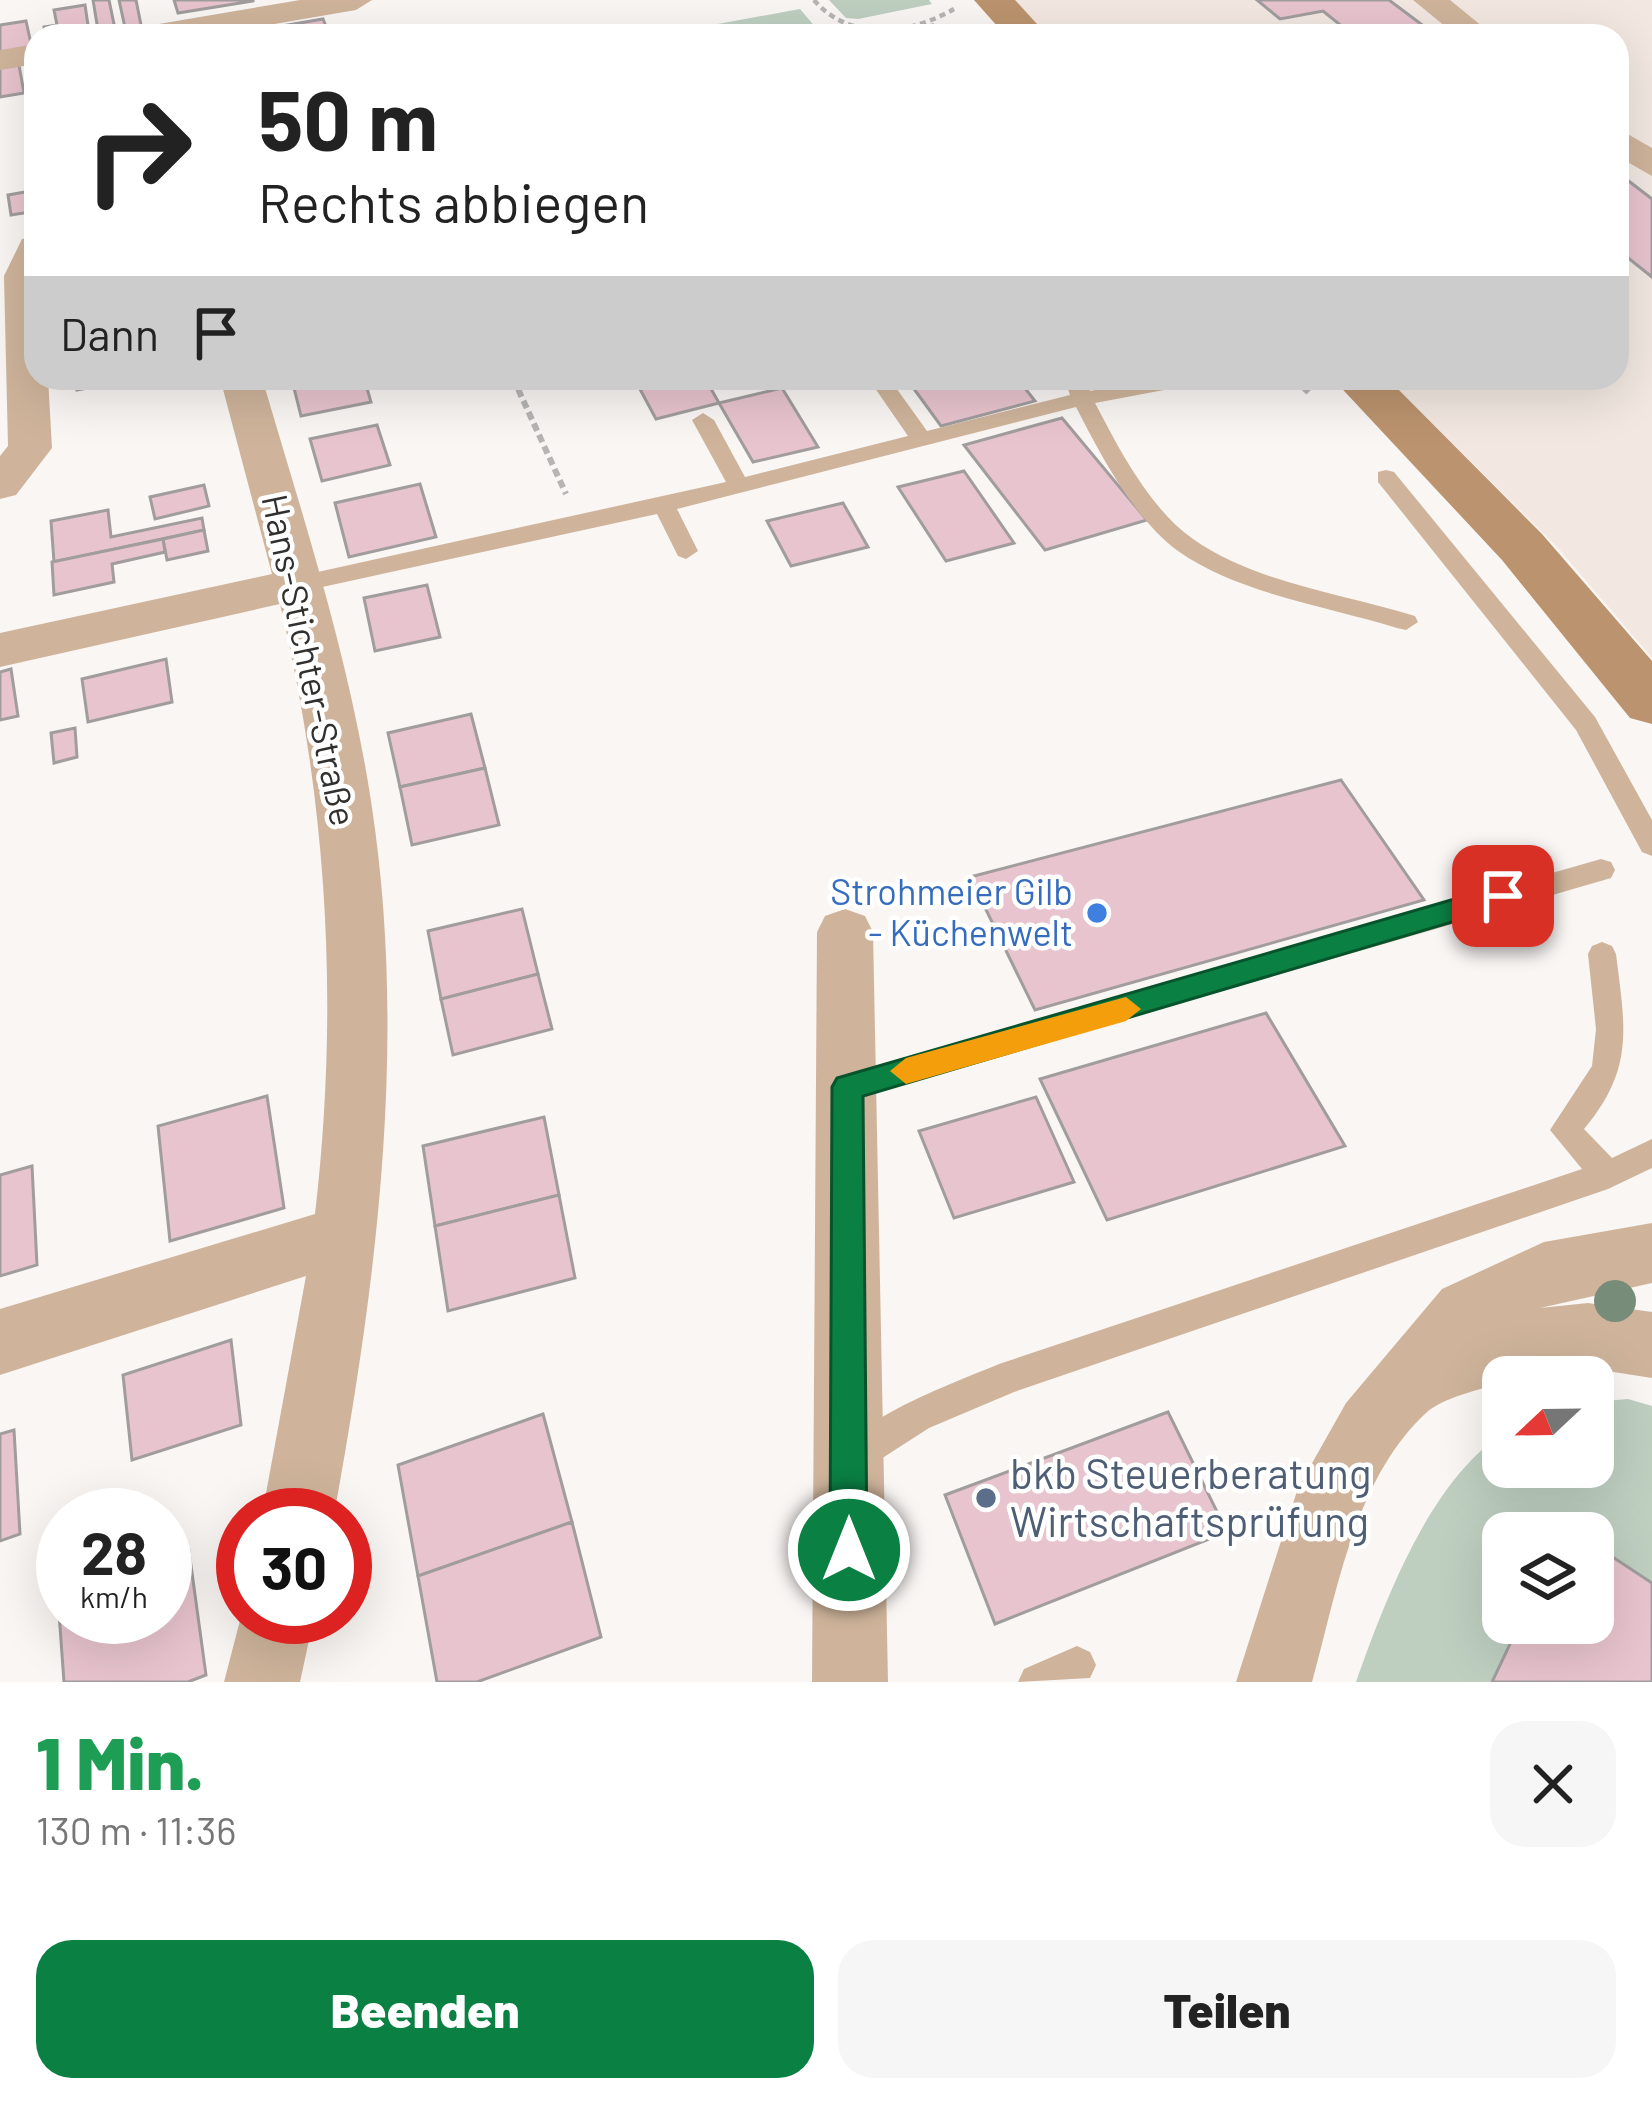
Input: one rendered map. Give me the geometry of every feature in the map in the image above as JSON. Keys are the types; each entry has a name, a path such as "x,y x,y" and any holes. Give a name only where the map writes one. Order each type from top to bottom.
{"main road":[{"path":"993,0 1016,24"},
{"path":"1370,390 1534,561 1652,702"}],"street":[{"path":"217,24 356,0"},
{"path":"1429,0 1462,24"},
{"path":"8,469 31,390"},
{"name":"Hans-Stichter-Straße","path":"244,390 296,585 345,801 350,856 355,1048 346,1234 303,1488"},
{"path":"1,647 296,585"},
{"path":"845,932 850,1682"},
{"path":"0,1342 346,1234"},
{"path":"1274,1682 1322,1513 1401,1388 1465,1311 1490,1296 1572,1265 1652,1253"},
{"path":"1401,1388 1539,1337 1571,1333 1652,1345"},
{"path":"262,1682 271,1644"}],"lane":[{"path":"887,390 922,440"},
{"path":"296,585 739,486 922,440 1074,390"},
{"path":"1078,390 1182,544 1406,622"},
{"path":"703,420 739,486"},
{"path":"1386,477 1586,724 1652,845"},
{"path":"675,502 686,550"},
{"path":"848,1087 1600,870"},
{"path":"1602,954 1612,1063 1592,1100 1564,1130 1608,1175"},
{"path":"848,1463 917,1416 1011,1376 1608,1175 1652,1154"},
{"path":"1037,1682 1077,1665"}],"path":[{"path":"814,0 840,24"},
{"path":"902,24 935,20 954,11 951,0"},
{"path":"518,390 579,523"}],"shaded area":[{"path":"1011,0 1652,0 1652,658 1557,547 1398,390 1629,390 1629,24 1035,24"}],"green space":[{"path":"829,0 929,0 932,4 858,19 846,18"},
{"path":"800,9 813,24 718,24"},
{"path":"1614,1400 1652,1406 1652,1583 1614,1558 1614,1512 1482,1512 1482,1644 1510,1644 1492,1682 1356,1682 1396,1581 1453,1481 1482,1451 1482,1488 1614,1488"}],"building":[{"path":"93,0 109,0 114,24 97,24"},
{"path":"119,0 136,0 141,24 124,24"},
{"path":"174,0 253,0 253,1 178,13"},
{"path":"1257,0 1389,0 1421,24 1339,24 1323,11 1280,19"},
{"path":"85,5 88,24 57,24 54,10"},
{"path":"26,21 24,49 0,53 0,25"},
{"path":"19,65 24,93 0,97 0,68"},
{"path":"1629,181 1652,199 1652,277 1629,259"},
{"path":"24,192 24,213 11,215 8,195"},
{"path":"294,390 368,390 371,402 301,416"},
{"path":"640,390 712,390 719,403 656,419"},
{"path":"783,390 818,447 753,462 719,403"},
{"path":"915,390 1026,390 1035,401 941,426"},
{"path":"1062,418 1147,520 1045,550 964,445"},
{"path":"377,425 390,465 322,481 310,439"},
{"path":"964,471 1014,543 946,561 898,487"},
{"path":"420,484 436,537 349,557 335,503"},
{"path":"204,485 209,506 155,519 150,497"},
{"path":"843,503 868,547 791,566 767,521"},
{"path":"108,510 111,537 202,518 204,530 54,562 51,521"},
{"path":"204,530 208,551 167,560 163,539"},
{"path":"163,539 165,552 112,564 114,582 54,595 52,562"},
{"path":"427,585 440,637 375,651 364,598"},
{"path":"166,659 172,702 88,722 82,679"},
{"path":"11,669 18,716 0,720 0,672"},
{"path":"471,714 485,768 400,787 388,733"},
{"path":"75,728 77,757 54,763 51,733"},
{"path":"485,768 499,825 412,845 400,787"},
{"path":"1341,780 1424,900 1035,1010 970,877"},
{"path":"522,909 538,974 441,999 428,931"},
{"path":"538,974 552,1029 453,1055 441,999"},
{"path":"1266,1013 1345,1146 1107,1220 1040,1079"},
{"path":"267,1096 284,1208 170,1241 158,1126"},
{"path":"1036,1097 1074,1182 954,1218 919,1131"},
{"path":"544,1117 559,1195 435,1226 423,1146"},
{"path":"32,1166 37,1265 0,1276 0,1175"},
{"path":"559,1195 575,1278 448,1311 435,1226"},
{"path":"231,1340 241,1425 132,1460 123,1375"},
{"path":"1168,1412 1227,1532 995,1624 945,1495"},
{"path":"543,1414 572,1522 418,1576 398,1465"},
{"path":"14,1430 20,1534 0,1541 0,1434"},
{"path":"572,1522 601,1637 477,1682 437,1682 418,1576"},
{"path":"1614,1558 1652,1583 1652,1682 1492,1682 1510,1644 1614,1644"},
{"path":"192,1573 206,1675 188,1682 64,1682 61,1644 192,1644"}],"slow traffic":[{"path":"906,1071 1126,1009"}],"place":[{"name":"Strohmeier Gilb - Küchenwelt","path":"1097,913"},
{"name":"bkb Steuerberatung Wirtschaftsprüfung","path":"986,1498"}],"route":[{"path":"849,1550 848,1087 1503,896"}]}
